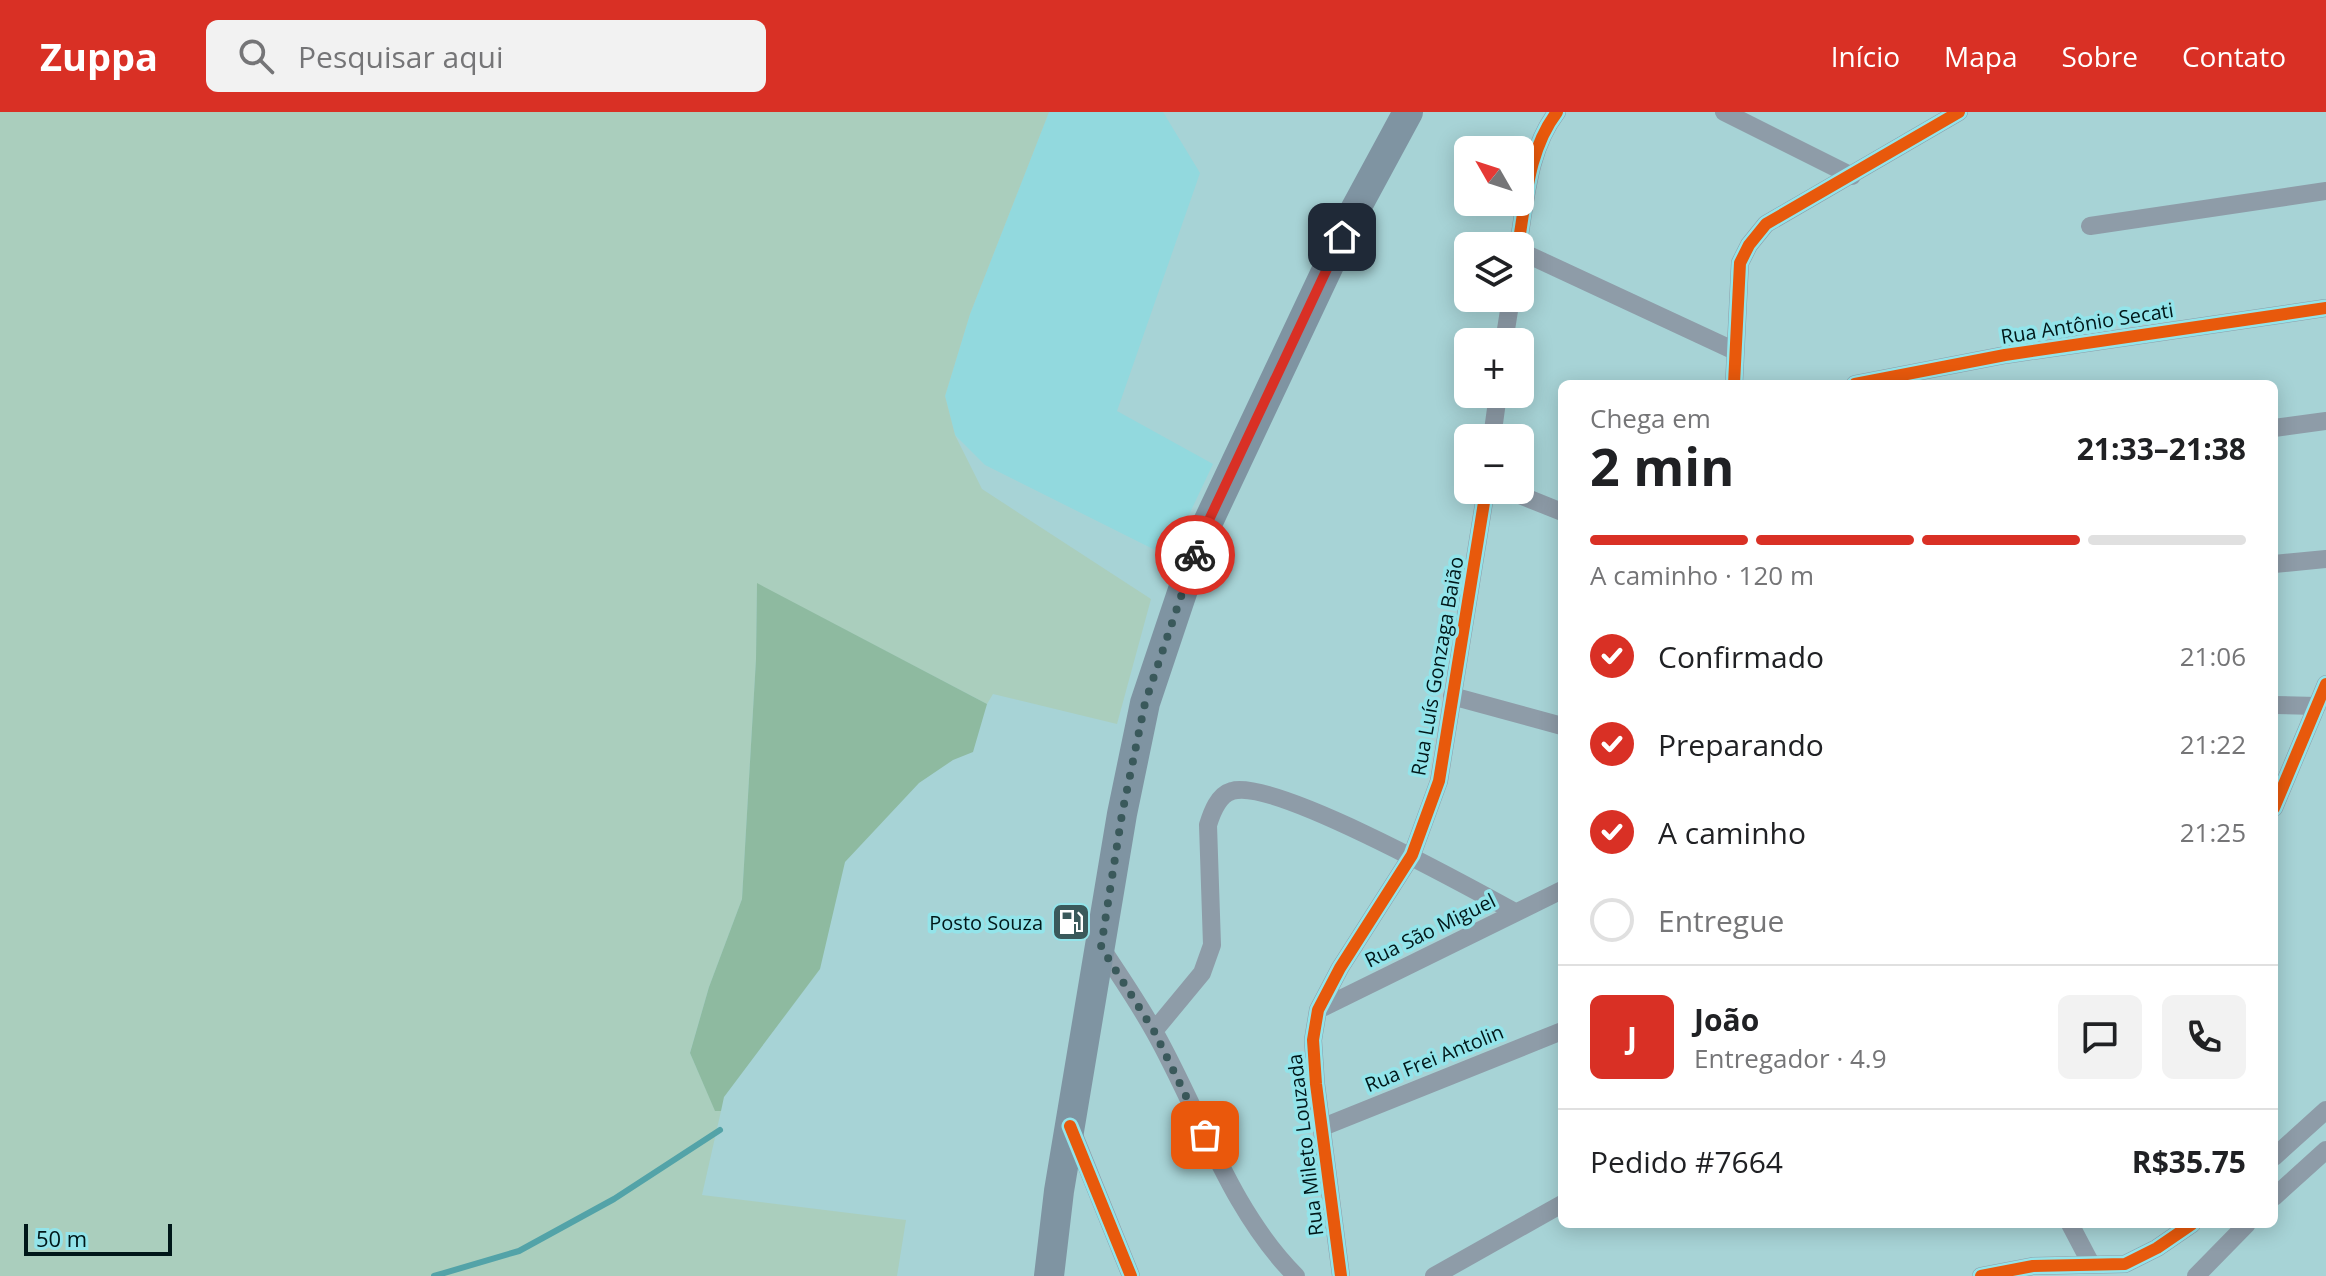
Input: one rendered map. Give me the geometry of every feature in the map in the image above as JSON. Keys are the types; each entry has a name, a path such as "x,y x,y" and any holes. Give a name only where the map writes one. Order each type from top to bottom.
{"highway":[{"path":"1049,1276 1059,1191 1122,814 1145,703 1200,539 1355,210 1408,112"}],"street":[{"path":"1522,232 1536,147 1557,112"},
{"path":"1724,112 1852,176"},
{"path":"1734,380 1740,263 1749,245 1766,224 1959,112"},
{"path":"2090,226 2326,191"},
{"path":"1534,255 1735,351"},
{"name":"Rua Antônio Secati","path":"1876,380 2005,355 2326,308"},
{"path":"2278,427 2326,421"},
{"path":"1534,501 1558,510"},
{"name":"Rua Luís Gonzaga Baião","path":"1318,1010 1340,968 1412,855 1439,781 1484,504"},
{"path":"2278,564 2326,559"},
{"path":"2278,799 2326,684"},
{"path":"1452,696 1558,725"},
{"path":"2278,705 2317,706"},
{"path":"1154,1031 1202,973 1212,945 1208,825 1211,812 1221,798 1232,791 1250,790 1294,804 1412,855 1515,912"},
{"name":"Rua São Miguel","path":"1318,1010 1558,892"},
{"path":"1101,947 1154,1031 1235,1193 1282,1262 1296,1276"},
{"name":"Rua Mileto Louzada","path":"1318,1010 1313,1040 1341,1276"},
{"name":"Rua Frei Antolin","path":"1323,1127 1558,1033"},
{"path":"2278,1153 2326,1110"},
{"path":"1070,1126 1131,1276"},
{"path":"2278,1193 2326,1150"},
{"path":"1434,1276 1558,1206"},
{"path":"2072,1228 2091,1264"},
{"path":"1981,1276 2033,1266 2125,1264 2157,1248 2186,1228"},
{"path":"2196,1276 2243,1228"}],"shaded area":[{"path":"1049,112 1163,112 1200,173 1117,411 1213,464 1169,557 985,465 955,435 945,396 970,314"}],"green space":[{"path":"0,112 1049,112 970,314 945,396 955,435 982,489 1151,599 1117,724 993,694 987,704 757,584 756,659 742,899 709,987 690,1053 715,1110 721,1111 702,1195 906,1220 897,1276 0,1276"},
{"path":"757,583 987,704 973,752 953,760 919,783 845,862 820,969 724,1097 721,1111 715,1111 690,1053 709,987 742,899 756,659"}],"waterway":[{"path":"434,1276 519,1251 614,1199 720,1130"}],"cycle path":[{"path":"1520,232 1534,159 1557,112"},
{"path":"1734,380 1740,263 1749,245 1766,224 1959,112"},
{"path":"1876,380 2005,355 2326,308"},
{"path":"1341,1276 1316,1084 1313,1040 1318,1010 1340,968 1412,855 1439,781 1484,504"},
{"path":"2278,798 2326,684"},
{"path":"1070,1126 1131,1276"},
{"path":"1981,1276 2033,1266 2125,1264 2157,1248 2186,1228"}],"way so far":[{"path":"1195,555 1145,703 1122,814 1101,947 1154,1031 1205,1135"}],"place":[{"name":"Posto Souza","path":"1071,922"}],"route":[{"path":"1195,555 1342,237"}]}
